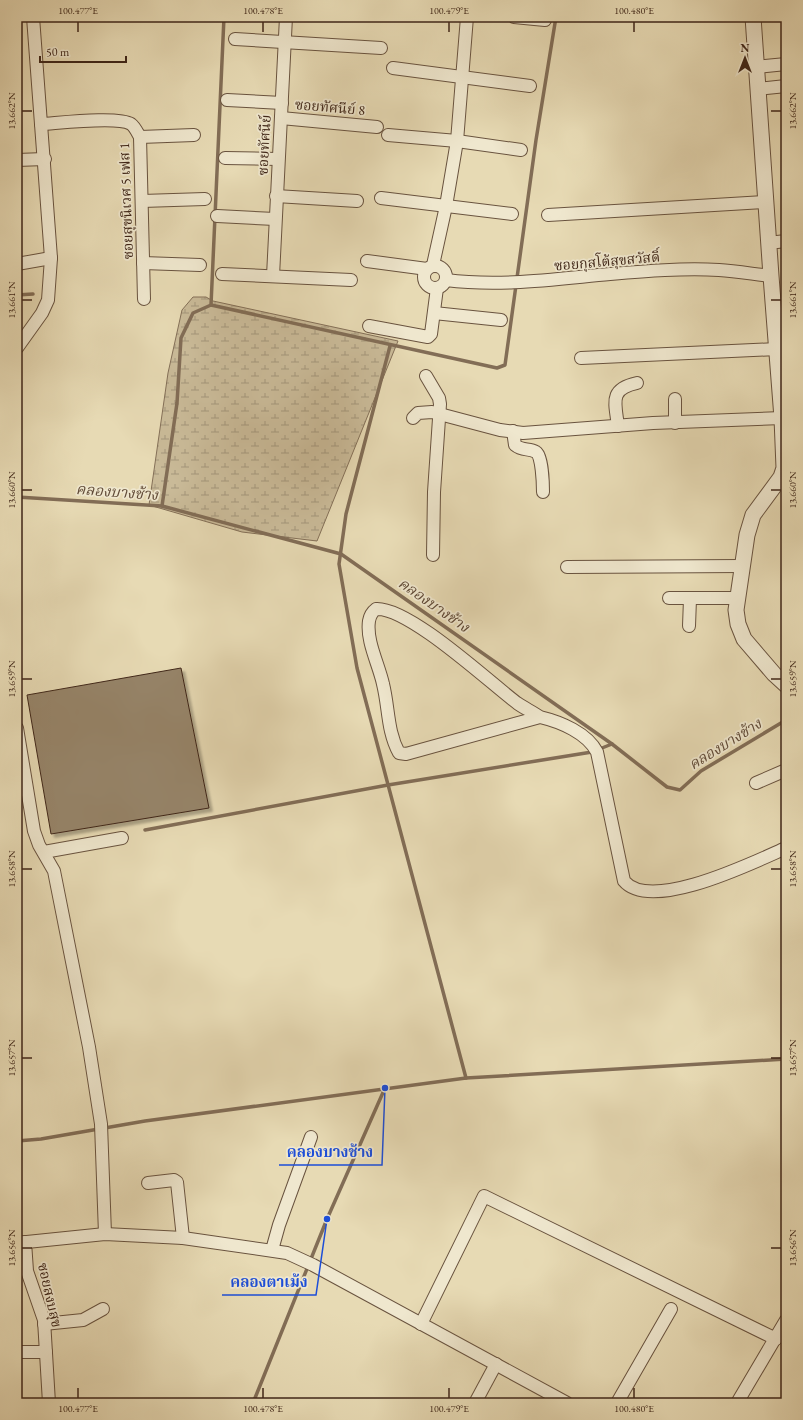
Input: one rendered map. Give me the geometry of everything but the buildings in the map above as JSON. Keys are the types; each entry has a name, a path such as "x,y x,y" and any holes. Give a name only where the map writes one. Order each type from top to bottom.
{"street":[{"path":"17,348 42,313 48,300 51,258 45,159 33,17"},
{"name":"ซอยทัศนีย์","path":"273,276 286,17"},
{"path":"441,284 432,288 425,282 424,277 430,267 446,206 457,141 467,17"},
{"path":"514,17 545,20"},
{"path":"753,17 770,276 783,411 784,468 781,477 753,515 747,535 736,610 738,624 744,639 774,674 786,685"},
{"path":"235,39 381,48"},
{"path":"756,66 786,64"},
{"path":"393,68 530,86"},
{"path":"758,89 786,86"},
{"path":"227,100 282,103"},
{"name":"ซอยทัศนีย์ 8","path":"281,118 377,127"},
{"name":"ซอยสุขนิเวศ 5 เฟส 1","path":"41,124 124,121 131,124 140,137 144,299"},
{"path":"388,134 457,141 522,150"},
{"path":"140,137 194,136"},
{"path":"225,158 278,159"},
{"path":"17,160 45,159"},
{"path":"276,196 357,201"},
{"path":"381,198 512,214"},
{"path":"142,201 205,199"},
{"path":"548,216 766,202"},
{"path":"217,216 275,219"},
{"path":"768,244 786,241"},
{"path":"17,264 51,258"},
{"path":"368,262 430,267 444,269 446,273 441,284 431,334 428,336 369,326"},
{"path":"144,263 200,264"},
{"name":"ซอยกุสโต้สุขสวัสดิ์","path":"441,284 528,283 611,274 683,270 719,270 770,276"},
{"path":"222,274 351,280"},
{"path":"434,313 500,320"},
{"path":"581,358 777,349"},
{"path":"426,376 439,398 432,555"},
{"path":"618,426 616,396 618,390 625,386 637,383"},
{"path":"675,399 675,422"},
{"path":"413,418 422,411 523,433 675,422 783,411"},
{"path":"513,432 515,445 519,448 536,452 538,454 541,465 543,492"},
{"path":"567,567 742,566"},
{"path":"669,598 738,598"},
{"path":"689,626 690,599"},
{"path":"540,717 406,754 399,753 390,735 384,685 372,648 368,622 371,613 376,609 390,610 426,632 464,659 518,703 540,717 553,720 586,737 595,748 624,881 635,889 652,892 698,884 724,875 786,848"},
{"path":"17,728 34,831 39,846 44,852 54,871 89,1047 101,1124 105,1234"},
{"path":"756,783 786,770"},
{"path":"44,852 122,838"},
{"path":"272,1250 279,1225 311,1137"},
{"path":"148,1183 174,1180 177,1182 183,1238"},
{"path":"421,1324 484,1196 776,1339"},
{"path":"21,1243 105,1234 183,1238 272,1250 296,1256 496,1364 561,1402"},
{"name":"ซอยสงบสุข","path":"21,1243 44,1324 49,1403"},
{"path":"617,1403 671,1308"},
{"path":"44,1324 83,1320 102,1309"},
{"path":"737,1403 786,1320"},
{"path":"17,1352 46,1352"},
{"path":"475,1403 496,1364"}],"green space":[{"path":"193,297 206,297 213,301 398,341 317,541 242,532 149,505 168,373 182,310"}],"waterway":[{"path":"162,506 177,403 181,338 193,313 211,305 224,17"},
{"path":"211,305 497,368 505,365 536,140 556,17"},
{"path":"17,295 33,294"},
{"path":"390,346 346,514 339,564 357,668 466,1078"},
{"name":"คลองบางช้าง","path":"17,497 162,506 341,554 612,744 667,787 680,790 701,771 786,720"},
{"path":"145,830 388,785 592,752 612,744"},
{"name":"คลองบางช้าง","path":"17,1141 41,1139 145,1121 466,1078 786,1059"},
{"path":"253,1403 327,1219 385,1088"}],"place":[{"name":"คลองบางช้าง","path":"385,1088"},
{"name":"คลองตาเม้ง","path":"327,1219"}]}
